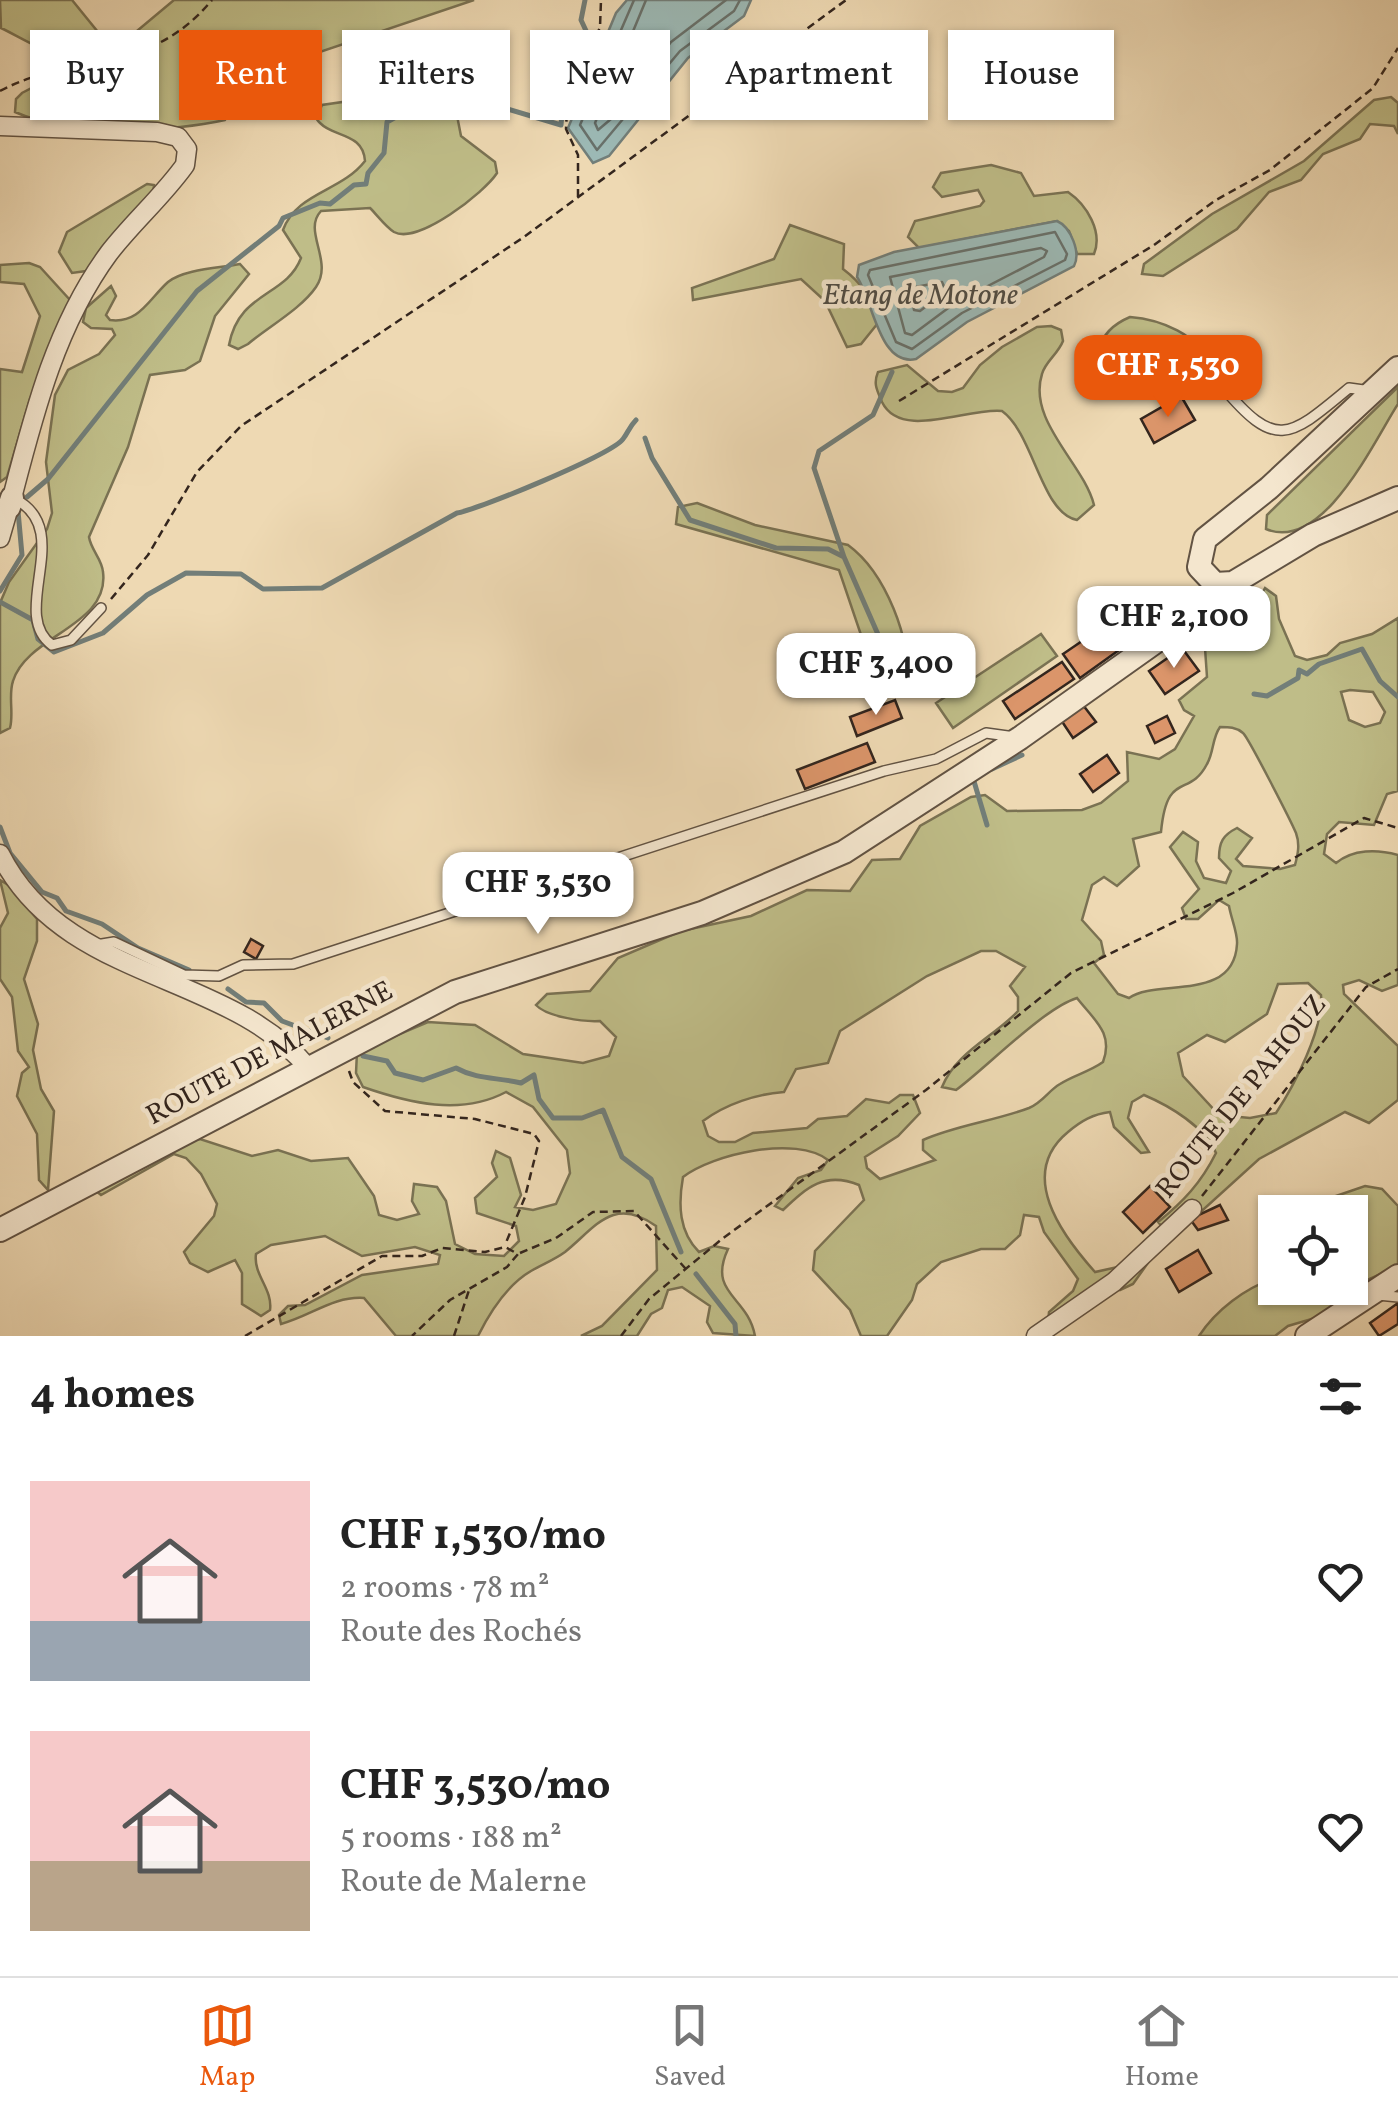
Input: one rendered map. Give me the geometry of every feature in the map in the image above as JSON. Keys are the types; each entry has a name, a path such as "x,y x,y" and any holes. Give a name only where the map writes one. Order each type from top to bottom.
{"street":[{"path":"0,126 169,134 184,143 187,157 176,177 111,251 68,322 46,376 0,538"},
{"name":"ROUTE DE MALERNE","path":"0,1230 338,1051 479,983 702,913 802,872 876,834 1182,624 1206,602 1205,540 1269,488 1398,368"},
{"path":"1207,576 1234,584 1313,535 1398,498"},
{"path":"0,854 35,902 94,946 149,976 259,1024 286,1043 308,1068"},
{"name":"ROUTE DE PAHOUZ","path":"1036,1336 1114,1282 1192,1209"},
{"path":"1307,1336 1398,1276"}],"lane":[{"path":"1222,386 1259,427 1275,430 1306,423 1349,388 1372,391"},
{"path":"7,503 34,511 40,527 38,616 44,640 52,646 71,640 101,608"},
{"path":"94,946 114,942 184,975 219,976 243,966 293,964 884,771 936,759 986,733 1020,738"},
{"path":"1371,1294 1398,1298"}],"path":[{"path":"0,91 59,72 135,56 212,0"},
{"path":"578,199 578,155 566,129 567,110 600,27 601,0"},
{"path":"101,608 137,570 197,472 232,434 578,199 846,0"},
{"path":"899,402 1116,265 1154,246 1216,200 1270,170 1360,100 1382,76 1398,48"},
{"path":"620,1336 650,1299 686,1269 926,1090 1070,973 1233,893 1364,818 1398,828"},
{"name":"ROUTE DE PAHOUZ","path":"1192,1209 1366,987 1398,969"},
{"path":"338,1051 353,1082 385,1111 475,1118 534,1134 539,1141 529,1183 505,1247"},
{"path":"412,1336 470,1285 508,1267 518,1254 556,1238 594,1212 634,1211 686,1269"},
{"path":"245,1336 382,1256 422,1256 442,1248 486,1252 505,1247 518,1254"},
{"path":"454,1336 470,1285"}],"shaded area":[{"path":"0,0 72,0 96,30 30,30 30,42 1,28"},
{"path":"174,0 474,0 385,30 342,30 342,44 322,51 322,30 179,30 179,120 225,120 119,129 40,120 159,120 159,30 138,30"},
{"path":"30,89 30,117 15,112 16,99"},
{"path":"1391,97 1398,103 1398,134 1394,126 1370,124 1360,139 1323,154 1301,180 1269,192 1237,229 1163,276 1142,274 1144,264 1212,214 1304,161 1374,100"},
{"path":"342,102 342,120 458,120 461,136 495,162 497,173 450,214 419,231 394,232 370,208 321,211 315,228 322,267 316,287 293,310 238,349 229,345 242,314 285,280 301,258 283,230 290,217 365,161 358,144 318,120 322,120 322,105"},
{"path":"991,165 1021,173 1034,196 1068,192 1075,197 1095,228 1094,254 1077,254 1069,231 1057,221 919,248 908,237 915,221 980,206 984,201 978,190 942,197 933,187 941,173"},
{"path":"147,184 154,185 153,194 86,271 72,273 59,252 67,232"},
{"path":"790,225 844,244 843,269 865,292 878,323 861,344 847,347 825,301 801,279 693,300 692,288 774,259"},
{"path":"29,263 40,267 70,300 30,399 7,477 0,482 0,369 22,372 40,316 24,284 0,282 0,265"},
{"path":"240,264 249,274 215,316 200,361 185,370 150,375 128,447 89,537 102,567 102,590 81,618 21,665 13,681 10,728 0,733 0,603 9,582 47,529 52,513 46,462 55,395 68,370 99,354 115,335 112,329 91,328 83,322 86,308 111,286 116,296 106,315 110,320 129,318 175,278"},
{"path":"1130,317 1165,325 1188,337 1203,355 1205,367 1175,389 1148,397 1126,394 1109,383 1100,367 1099,349 1109,331"},
{"path":"1037,327 1061,330 1063,341 1044,370 1042,409 1094,505 1077,520 1055,503 1022,437 1002,411 936,420 904,419 891,413 882,402 876,384 878,372 907,365 938,391 952,392 963,388 980,365 1002,347"},
{"path":"1398,387 1398,404 1361,466 1326,510 1307,525 1287,532 1266,529 1267,515"},
{"path":"697,503 755,525 848,545 874,572 894,609 906,649 907,686 897,694 878,685 839,570 676,524 678,507"},
{"path":"1265,588 1276,596 1279,619 1295,656 1307,660 1327,655 1340,643 1372,634 1398,618 1398,791 1387,794 1374,825 1339,822 1327,834 1324,854 1336,863 1365,852 1398,855 1398,985 1382,991 1359,980 1343,985 1344,994 1398,1046 1398,1100 1369,1123 1345,1112 1259,1159 1172,1238 1158,1222 1204,1174 1216,1153 1211,1143 1175,1111 1144,1095 1132,1102 1128,1118 1149,1152 1141,1153 1114,1127 1110,1112 1078,1125 1053,1149 1046,1166 1050,1204 1069,1240 1095,1272 1150,1260 1133,1284 1120,1290 1104,1281 1048,1322 1049,1312 1073,1291 1078,1279 1044,1232 1039,1217 1024,1215 1020,1235 1005,1249 981,1249 941,1262 917,1284 912,1300 887,1336 861,1336 850,1310 813,1270 815,1251 864,1200 859,1185 826,1181 800,1194 783,1210 775,1206 798,1178 821,1170 828,1160 814,1153 776,1148 714,1161 683,1177 681,1187 687,1236 699,1252 714,1246 728,1249 722,1276 725,1286 745,1312 755,1336 713,1333 707,1322 710,1306 682,1287 668,1290 662,1308 651,1314 637,1336 581,1336 602,1326 657,1270 656,1226 641,1217 616,1214 514,1284 478,1336 396,1336 364,1298 332,1303 281,1324 279,1315 288,1306 305,1305 362,1275 438,1264 440,1255 415,1247 362,1256 325,1236 271,1245 256,1254 257,1269 270,1302 270,1310 261,1316 242,1304 242,1273 235,1260 208,1272 190,1263 184,1252 214,1216 217,1204 201,1174 186,1158 174,1154 101,1195 96,1191 187,1141 200,1139 252,1156 278,1150 311,1161 348,1158 374,1196 379,1215 397,1220 419,1214 412,1201 414,1184 437,1187 446,1201 455,1244 475,1254 504,1256 519,1241 516,1226 477,1213 475,1198 497,1177 492,1163 496,1151 510,1158 521,1195 515,1207 533,1210 556,1204 570,1173 567,1150 533,1107 506,1092 471,1104 453,1105 417,1102 363,1087 356,1073 357,1052 428,1022 475,1025 523,1054 583,1063 609,1056 616,1037 600,1021 557,1016 536,1005 547,994 590,991 618,958 681,931 751,916 807,890 850,891 872,860 900,859 920,826 971,797 985,795 1007,811 1082,810 1101,803 1128,781 1127,752 1159,759 1175,749 1194,716 1184,710 1179,700 1207,677 1205,648 1211,636 1248,619","holes":["1341,692 1373,692 1385,712 1380,723 1365,727 1349,720","1220,727 1232,728 1247,738 1296,833 1295,865 1280,869 1243,866 1236,859 1252,838 1237,828 1225,836 1220,848 1219,858 1231,871 1226,883 1204,878 1196,861 1198,842 1183,832 1170,847 1199,889 1182,908 1186,919 1198,919 1219,900 1229,906 1237,940 1233,962 1223,975 1209,982 1141,992 1129,998 1118,994 1094,963 1104,955 1101,941 1082,920 1092,885 1104,877 1117,886 1139,866 1133,839 1161,832 1168,800 1173,792 1200,774","981,951 996,951 1025,967 1010,986 1018,997 1018,1011 966,1054 942,1087 956,1090 1032,1026 1077,998 1104,1035 1103,1062 1060,1084 1029,1108 923,1140 923,1150 935,1160 880,1179 867,1168 865,1157 898,1136 920,1113 913,1095 900,1095 889,1103 866,1099 847,1116 818,1119 807,1128 753,1133 735,1142 719,1142 708,1136 703,1121 742,1101 784,1092 796,1069 828,1063 840,1031 927,976","1308,983 1321,995 1318,1024 1306,1056 1276,1113 1250,1118 1219,1115 1183,1076 1178,1053 1207,1035 1225,1042 1267,1014 1278,984"]},
{"path":"1041,634 1057,656 953,728 936,703"},
{"path":"0,880 10,886 37,919 37,941 24,979 38,1024 33,1050 41,1089 54,1111 48,1190 39,1180 37,1134 17,1096 22,1073 29,1067 18,1051 12,997 0,979 0,928 8,913"},
{"path":"1365,1186 1382,1189 1398,1206 1398,1266 1368,1280 1368,1195 1339,1195"},
{"path":"1258,1286 1258,1305 1334,1305 1322,1316 1288,1326 1275,1336 1199,1336 1232,1301"}],"water":[{"path":"627,0 751,0 744,16 725,30 690,30 690,56 670,80 670,30 609,30"},
{"path":"571,120 638,120 609,156 593,163 568,128"},
{"name":"Etang de Motone","path":"1057,221 1073,241 1074,266 967,322 916,359 903,359 885,343 857,277 859,265 894,252"}],"building":[{"path":"1181,396 1195,420 1154,443 1141,419"},
{"path":"1110,622 1126,645 1080,678 1063,654"},
{"path":"1182,648 1199,671 1165,694 1149,671"},
{"path":"1062,662 1074,679 1015,719 1003,701"},
{"path":"895,700 902,718 857,736 850,717"},
{"path":"1083,705 1096,722 1073,738 1061,720"},
{"path":"1167,716 1175,733 1155,743 1147,726"},
{"path":"867,743 875,762 805,789 797,770"},
{"path":"1107,755 1119,773 1093,792 1080,774"},
{"path":"251,939 263,946 256,959 244,952"},
{"path":"1150,1186 1170,1207 1143,1233 1123,1212"},
{"path":"1220,1205 1228,1220 1198,1230 1190,1219"},
{"path":"1198,1250 1211,1273 1179,1292 1166,1269"},
{"path":"1398,1303 1398,1324 1379,1336 1370,1323"}],"waterway":[{"path":"27,497 48,479 197,291 279,226 283,218 320,203 330,204 354,185 366,184 368,173 384,153 387,122 430,98 494,105 561,125 564,91 588,35 581,20 585,0"},
{"path":"844,557 814,468 819,451 873,415 892,372"},
{"path":"0,602 33,620 38,639 54,652 103,633 147,595 186,573 241,574 263,589 322,588 457,513 595,457 623,439 636,420"},
{"path":"645,438 652,458 690,520 776,548 828,549 844,557 880,639 890,679"},
{"path":"0,591 22,555 18,511"},
{"path":"1254,694 1267,696 1298,678 1299,670 1307,674 1319,664 1362,649 1380,681 1398,697"},
{"path":"992,769 1022,755"},
{"path":"973,778 987,825"},
{"path":"0,827 10,853 42,892 57,898 66,911 102,924 138,948 189,970"},
{"path":"228,989 246,1002 264,1003 282,1021 328,1038"},
{"path":"363,1056 387,1061 395,1073 423,1080 456,1068 521,1083 534,1075 539,1099 553,1118 582,1118 603,1110 622,1157 651,1179 681,1252"},
{"path":"696,1274 735,1324 736,1336"}]}
